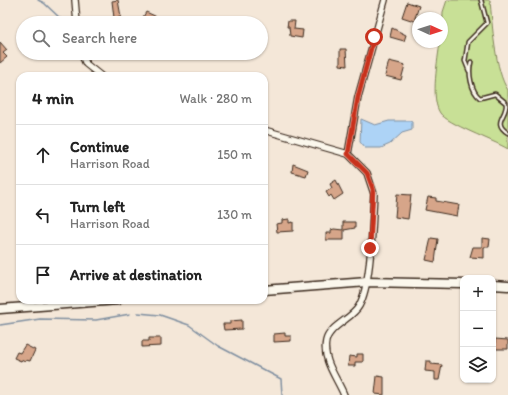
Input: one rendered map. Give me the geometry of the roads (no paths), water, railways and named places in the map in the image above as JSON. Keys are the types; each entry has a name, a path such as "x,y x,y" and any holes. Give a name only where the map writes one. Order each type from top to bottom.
{"main road":[{"path":"268,290 367,282 460,284"},
{"path":"496,285 508,286"},
{"path":"0,308 59,304"}],"street":[{"path":"75,0 76,16"},
{"path":"348,154 358,97 385,0"},
{"path":"84,60 86,64 95,72"},
{"path":"268,131 348,154 367,173 374,194 367,282 359,307 350,317 330,332 326,340 326,352 330,365 344,395"}],"lane":[{"path":"481,0 487,23 471,38 466,47 465,61 470,73 474,92 480,98 496,94 506,103 500,123 502,128 508,133"},
{"path":"470,73 471,62"}],"water":[{"path":"361,119 375,125 389,121 410,121 412,122 412,130 402,133 390,144 381,148 365,148 360,142"}],"waterway":[{"path":"38,0 44,3 58,16"},
{"path":"138,313 160,315 189,325 218,346 281,379 282,395"},
{"path":"0,325 40,319 96,320 130,314"}]}
